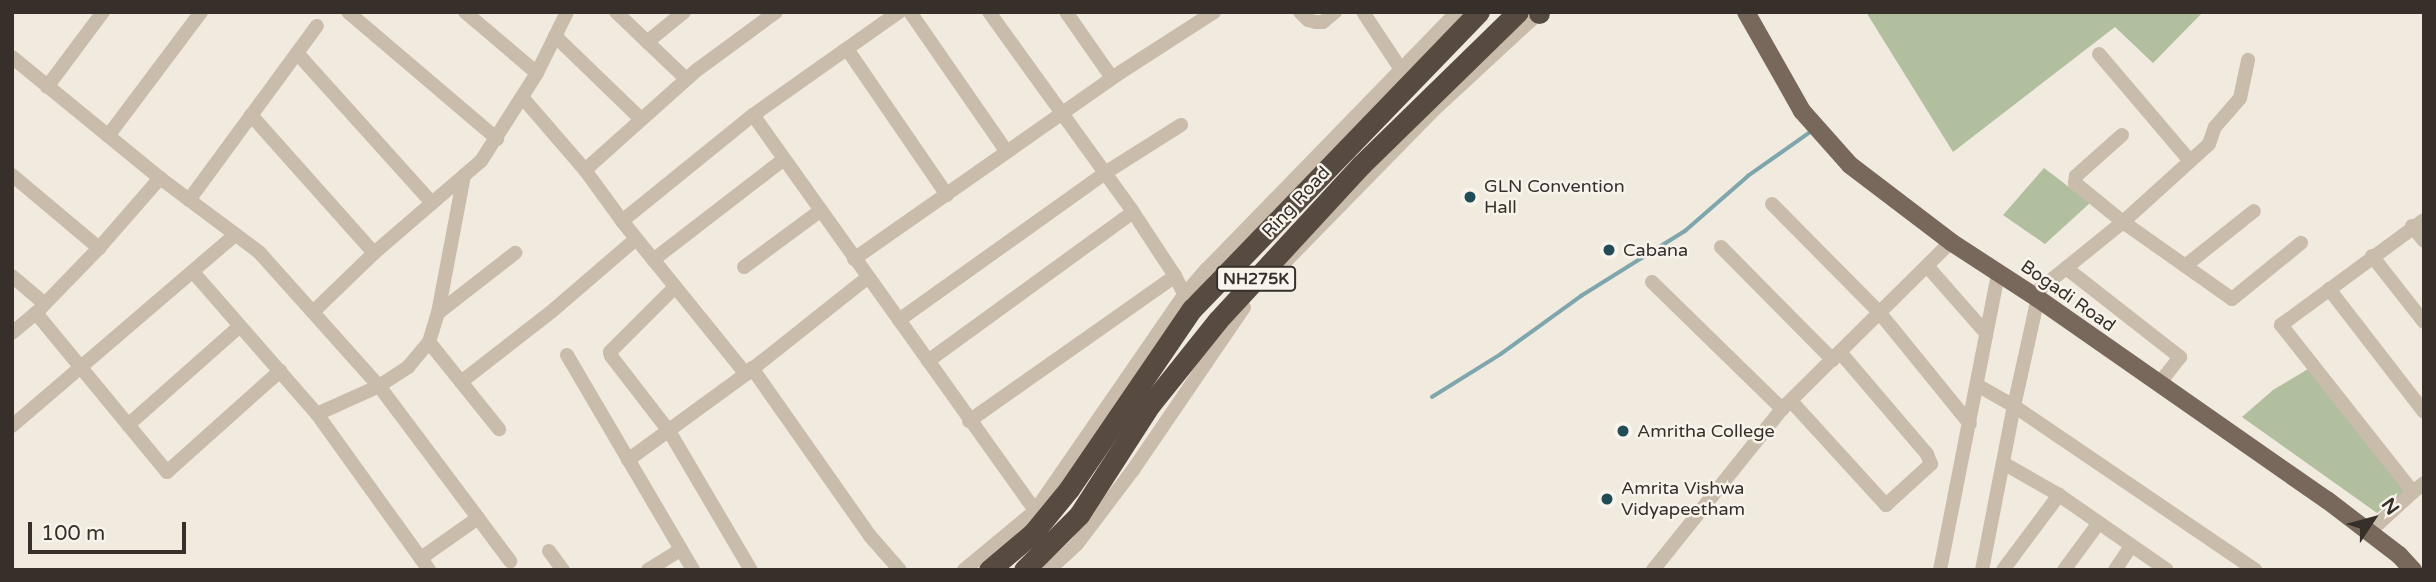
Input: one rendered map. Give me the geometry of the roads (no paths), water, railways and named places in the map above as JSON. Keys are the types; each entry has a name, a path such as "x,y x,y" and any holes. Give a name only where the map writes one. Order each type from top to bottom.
{"highway":[{"name":"Ring Road","path":"989,570 1039,516 1188,302 1479,12"},
{"name":"Ring Road","path":"1024,570 1068,529 1088,503 1150,405 1217,320 1361,165 1434,102 1518,12"}],"main road":[{"name":"Bogadi Road","path":"1746,12 1802,111 1850,166 1951,242 1998,273 2039,294 2165,376 2378,524 2406,545 2424,564"},
{"name":"Bogadi Road","path":"1754,12 1805,101 1835,141 1887,184 2327,500 2399,555 2413,570"}],"street":[{"path":"47,87 103,12"},
{"path":"108,136 201,12"},
{"path":"465,12 537,73"},
{"path":"313,312 374,253 481,161 537,73 567,12"},
{"path":"616,12 686,79"},
{"path":"647,42 684,12"},
{"path":"585,170 686,79 776,12"},
{"path":"622,221 753,115 899,12"},
{"path":"910,12 1007,152"},
{"path":"989,12 1133,212 1175,275 1188,302 1400,68 1457,12"},
{"path":"854,259 1112,78 1214,12"},
{"path":"1300,12 1308,20 1316,22 1323,22 1335,12"},
{"path":"1363,12 1400,68"},
{"path":"1049,570 1077,544 1133,470 1232,321 1261,286 1434,102 1539,12"},
{"path":"357,15 497,139"},
{"path":"1073,15 1112,78"},
{"path":"189,200 317,26"},
{"path":"555,36 641,120"},
{"path":"847,49 947,195"},
{"path":"297,53 432,203"},
{"path":"2099,54 2190,161"},
{"path":"12,57 160,178 234,236 259,252 379,386 510,561"},
{"path":"1982,570 2039,294 2209,144 2215,127 2239,98 2248,60"},
{"path":"522,97 585,170 675,287 749,371 870,536 900,570"},
{"path":"251,115 374,253"},
{"path":"753,115 1039,516 964,570"},
{"path":"899,320 1105,173 1181,125"},
{"path":"2122,135 2075,179 2079,188 2232,299 2301,243"},
{"path":"653,260 784,159"},
{"path":"12,175 99,248"},
{"path":"317,414 379,386 408,367 429,342 438,313 464,175"},
{"path":"12,333 41,308 99,248 160,178"},
{"path":"1772,204 1878,312 1970,424"},
{"path":"744,267 820,211"},
{"path":"2185,266 2254,211"},
{"path":"928,361 1133,212"},
{"path":"2378,524 2418,488 2281,325 2418,223 2424,241"},
{"path":"12,426 82,369 234,236"},
{"path":"461,382 551,312 636,239"},
{"path":"1653,570 1787,405 1951,242"},
{"path":"1652,282 1787,405 1886,505 1931,464 1927,454 1837,356 1721,247"},
{"path":"438,313 515,253"},
{"path":"2372,256 2424,322"},
{"path":"1927,266 1986,333"},
{"path":"2066,268 2180,357 2165,376"},
{"path":"193,272 317,414 425,564 478,518"},
{"path":"1940,570 1998,273"},
{"path":"969,421 1175,275"},
{"path":"12,276 41,308 82,369 167,472 280,371"},
{"path":"628,460 749,371 867,278"},
{"path":"675,287 610,352 669,431 751,570"},
{"path":"2329,289 2424,412"},
{"path":"128,425 240,326"},
{"path":"429,342 499,429"},
{"path":"567,355 693,570"},
{"path":"1977,385 2014,406 2255,570"},
{"path":"2003,463 2059,495 2164,569"},
{"path":"2003,570 2059,495"},
{"path":"2064,570 2098,524"},
{"path":"2115,570 2132,546"},
{"path":"648,570 681,549"},
{"path":"549,551 563,570"}],"waterway":[{"path":"1432,397 1501,354 1581,296 1685,231 1748,176 1809,133"}],"place":[{"name":"GLN Convention Hall","path":"1470,197"},
{"name":"Cabana","path":"1609,250"},
{"name":"Amritha College","path":"1623,431"},
{"name":"Amrita Vishwa Vidyapeetham","path":"1607,499"}]}
